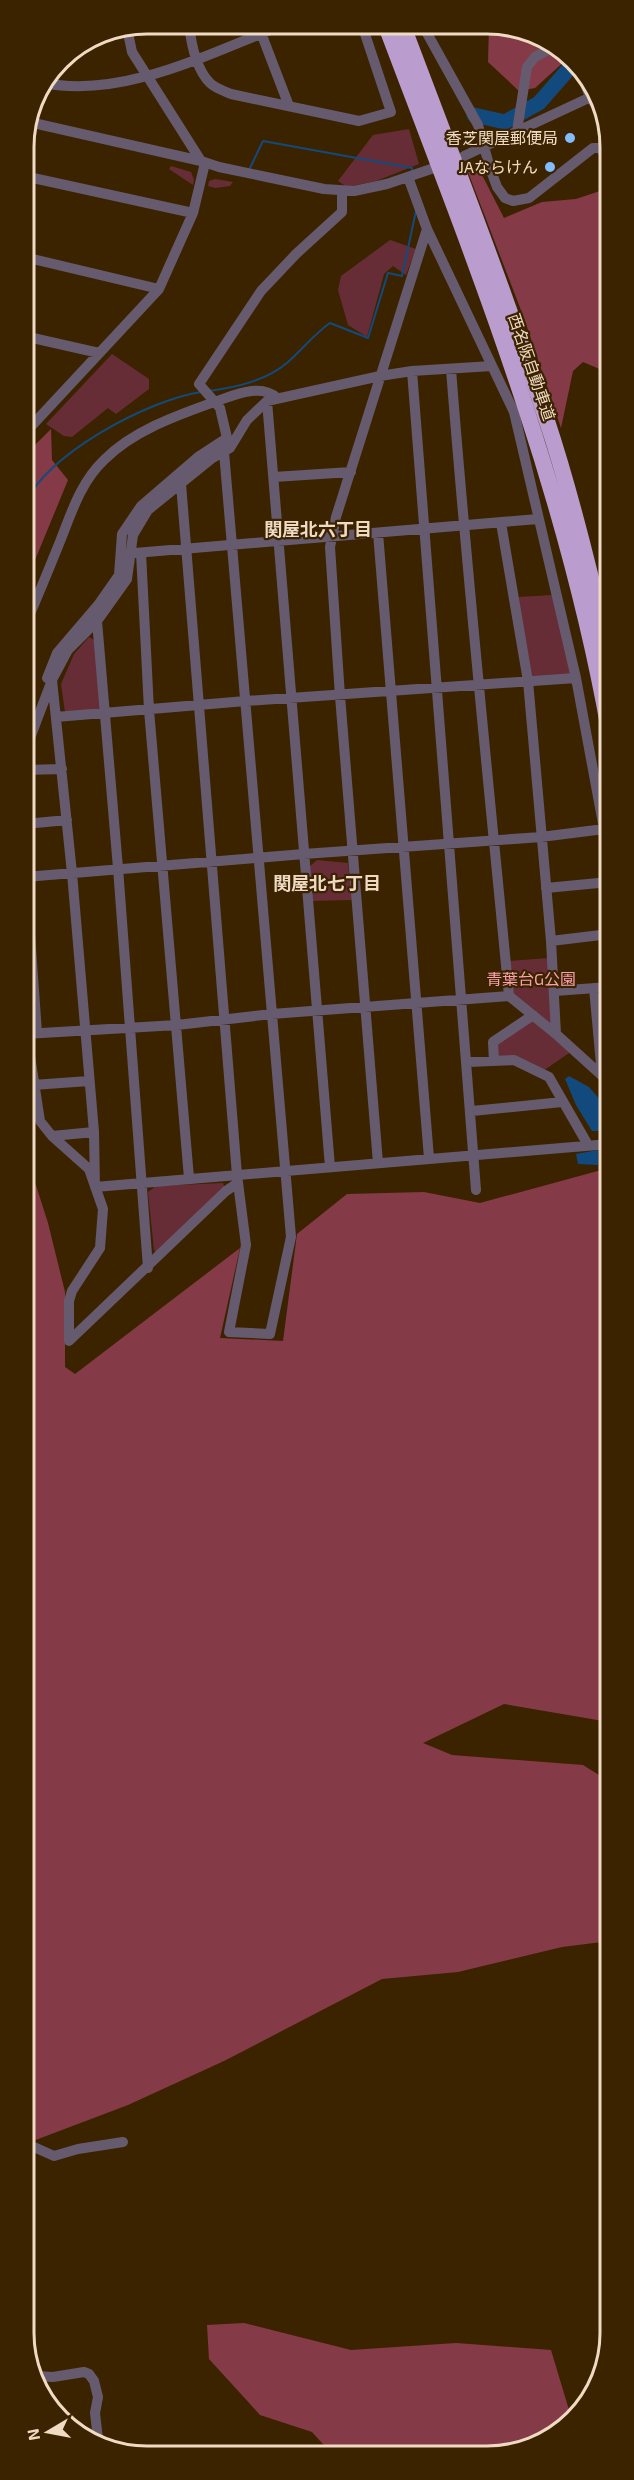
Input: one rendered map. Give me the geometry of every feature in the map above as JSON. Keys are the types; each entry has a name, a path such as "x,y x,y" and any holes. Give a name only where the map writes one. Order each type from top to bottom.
{"highway":[{"name":"西名阪自動車道","path":"389,34 493,309 533,425 580,592 600,686"},
{"name":"西名阪自動車道","path":"406,34 508,306 547,419 581,535 600,616"}],"street":[{"path":"191,34 197,58 210,83 218,88 231,94 359,121 391,112 365,34"},
{"path":"54,85 91,87 147,75 197,58 249,34"},
{"path":"262,34 289,106"},
{"path":"427,34 478,125 497,187 505,198 513,201 529,198 540,192 593,148 600,148"},
{"path":"35,425 159,289 193,213 203,162 132,52 129,36"},
{"path":"517,130 527,67 536,57 545,52"},
{"path":"464,156 588,98"},
{"path":"37,124 324,189 342,191 354,191 435,168"},
{"path":"408,177 427,229 514,412 576,678 600,807"},
{"path":"35,178 193,213"},
{"path":"35,708 57,653 98,605 119,575 122,534 141,506 198,457 226,438 220,408 199,384 261,291 296,254 342,212 342,191"},
{"path":"378,1163 340,696 331,537 427,229"},
{"path":"35,260 159,289"},
{"path":"35,338 99,353"},
{"path":"35,726 52,680 68,650 97,621 127,579 133,535 148,510 211,459 230,448 247,420 272,399 412,371 492,366"},
{"path":"451,369 463,526 509,996"},
{"path":"412,371 472,1111 476,1190"},
{"path":"35,601 77,496 104,460 130,439 212,399 259,390 270,392 278,541 330,1167"},
{"path":"181,484 224,1020 246,1245 229,1332 270,1334 291,1237 224,452"},
{"path":"274,477 351,472"},
{"path":"129,553 538,519"},
{"path":"501,523 528,681 555,991 556,1034"},
{"path":"378,533 429,1158"},
{"path":"141,552 150,710 189,1178"},
{"path":"97,621 148,1268"},
{"path":"56,717 200,706 246,700 340,696 576,678"},
{"path":"52,680 72,873 94,1132 95,1187"},
{"path":"35,770 62,769"},
{"path":"35,823 67,820"},
{"path":"35,876 600,830"},
{"path":"546,888 600,883"},
{"path":"551,941 600,935"},
{"path":"594,988 600,1034"},
{"path":"555,991 600,988"},
{"path":"35,1017 37,1033 177,1025 272,1014 509,996 600,1073"},
{"path":"494,1061 493,1042 533,1015"},
{"path":"468,1062 514,1060 549,1077 588,1145"},
{"path":"35,1085 89,1081"},
{"path":"35,1093 40,1120 52,1136 89,1169 103,1209 100,1248 72,1291 69,1301 69,1341 148,1268 238,1179"},
{"path":"472,1111 562,1102"},
{"path":"52,1136 94,1132"},
{"path":"95,1187 189,1178 238,1179 284,1171 600,1144"},
{"path":"34,2147 54,2156 78,2149 123,2142"},
{"path":"43,2376 84,2372 89,2374 94,2380 98,2397 95,2413 97,2434"}],"green space":[{"path":"409,129 419,164 376,181 347,187 338,181 373,135"},
{"path":"171,166 191,172 193,185 169,169"},
{"path":"215,179 233,182 230,186 215,188 208,186 209,181"},
{"path":"390,240 416,249 406,275 393,266 384,274 367,337 348,325 338,290 341,276"},
{"path":"112,354 149,379 149,389 116,414 108,408 72,437 64,436 46,424"},
{"path":"552,595 571,675 532,677 518,597"},
{"path":"89,637 96,641 101,712 65,712 61,684 74,654"},
{"path":"317,860 348,863 352,900 311,901 308,868"},
{"name":"青葉台G公園","path":"549,958 553,1028 512,995 509,961"},
{"path":"533,1018 572,1051 543,1071 497,1058 496,1043"},
{"path":"223,1183 225,1189 158,1254 154,1250 148,1192 156,1186"}],"shaded area":[{"path":"489,34 516,38 530,43 562,64 535,88 519,91 488,62"},
{"path":"480,171 504,218 542,202 576,199 600,191 600,369 583,362 573,371 561,428 524,318 468,172"},
{"path":"51,429 52,460 68,480 35,561 35,445"},
{"path":"600,1170 599,1720 504,1704 423,1743 452,1755 583,1765 599,1775 599,1942 562,1947 458,1972 382,1979 224,2061 128,2105 34,2141 35,1181 48,1223 65,1292 65,1367 75,1374 240,1248 220,1338 283,1341 297,1234 347,1194 424,1192 480,1203"},
{"path":"244,2323 351,2350 456,2343 551,2350 569,2409 555,2422 536,2434 523,2440 501,2445 325,2446 312,2432 260,2415 209,2359 207,2325"}],"water":[{"path":"569,1076 589,1087 600,1099 600,1131 592,1131 576,1105 565,1079"},
{"path":"598,1150 598,1165 578,1164 576,1154"}],"waterway":[{"path":"474,115 505,122 539,103 568,70"},
{"path":"249,170 263,141 412,168 413,173"},
{"path":"209,391 240,385 279,369 330,323 368,338 388,273 402,276 416,211"},
{"path":"35,487 53,468 100,433 154,406 201,392"}],"place":[{"name":"香芝関屋郵便局","path":"570,138"},
{"name":"JAならけん","path":"550,167"}],"district":[{"name":"関屋北六丁目","path":"318,530"},
{"name":"関屋北七丁目","path":"327,884"}]}
